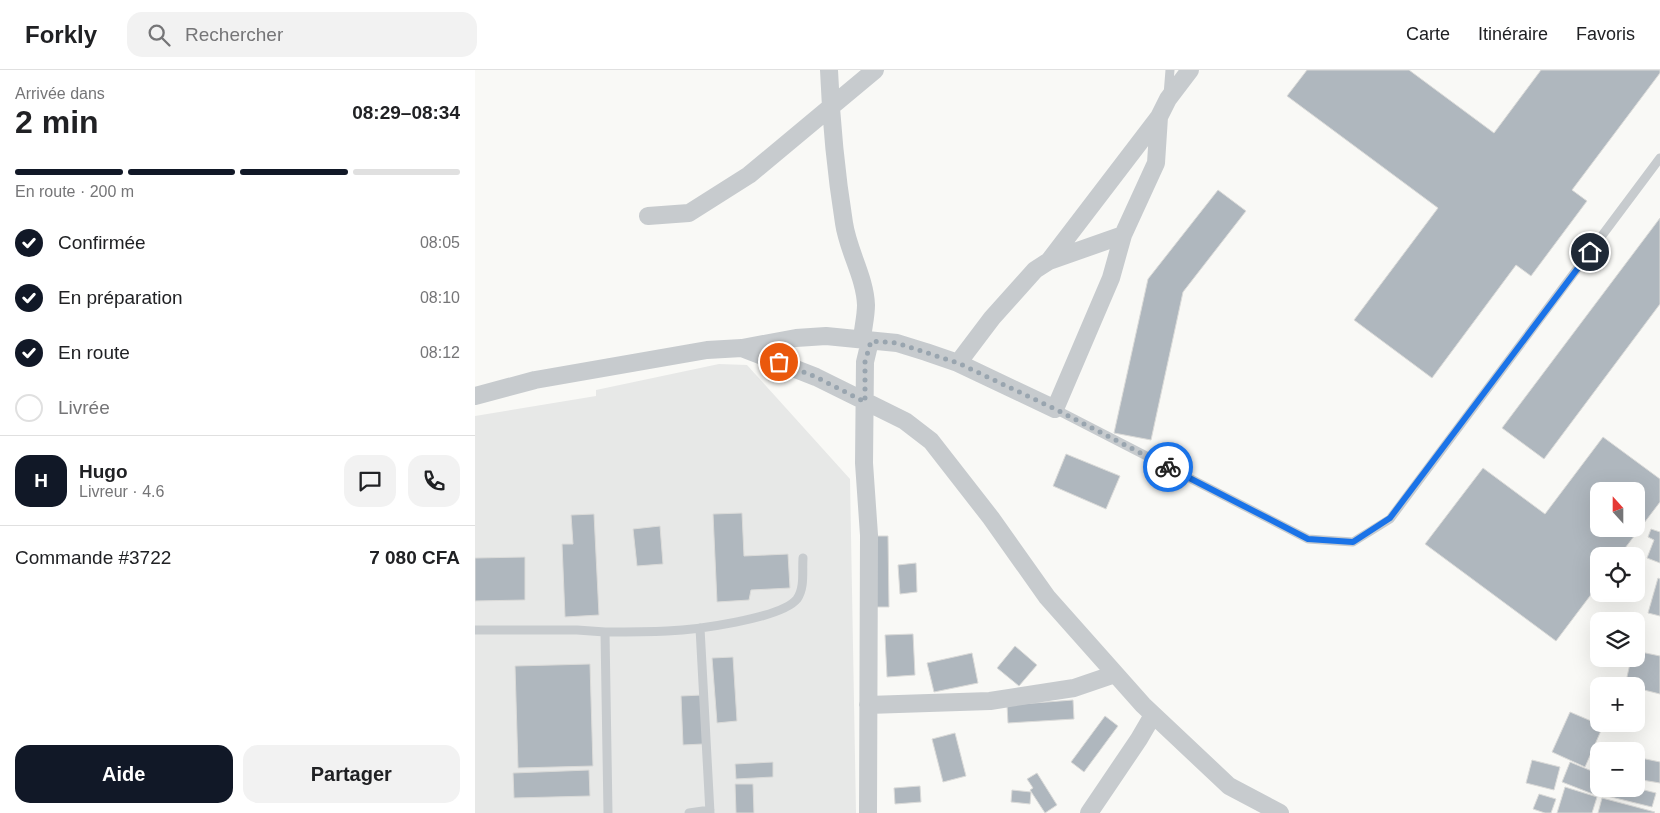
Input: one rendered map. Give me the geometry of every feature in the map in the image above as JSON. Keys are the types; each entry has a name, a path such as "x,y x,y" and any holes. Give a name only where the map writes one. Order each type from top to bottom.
{"street":[{"path":"829,70 830,106 844,224 862,280 866,304 864,463 869,535 868,813"},
{"path":"648,216 689,213 749,175 875,70"},
{"path":"1049,261 1159,116 1168,99 1190,70"},
{"path":"475,396 545,378 707,350 742,348 796,338 826,336 897,343 958,363 1055,409 1111,278 1123,234 1156,163 1159,116"},
{"path":"958,363 992,318 1035,270 1049,261 1123,234"},
{"path":"742,348 816,377 905,421 931,441 991,518 1047,597 1115,674 1153,714 1229,786 1280,813"},
{"path":"868,705 990,701 1074,688 1115,674"},
{"path":"1089,813 1139,739 1153,714"}],"lane":[{"path":"1168,99 1170,70"},
{"path":"1055,409 1308,539 1353,542 1390,518 1660,158"},
{"path":"475,630 668,631 700,628 771,614 779,612 797,598 802,586 803,558"},
{"path":"689,813 710,812 700,628"},
{"path":"605,632 608,813"}],"shaded area":[{"path":"719,364 747,365 850,479 856,813 475,813 475,416 596,396 596,390"}],"building":[{"path":"1307,70 1409,70 1494,133 1541,70 1660,70 1660,73 1572,190 1587,201 1531,276 1516,265 1432,378 1354,320 1438,208 1287,96"},
{"path":"1218,190 1246,211 1183,292 1151,440 1114,433 1148,279"},
{"path":"1660,218 1660,304 1544,459 1502,428"},
{"path":"1603,437 1660,479 1660,502 1645,522 1645,482 1590,482 1590,538 1633,538 1626,547 1590,547 1590,596 1556,641 1425,544 1483,468 1545,514"},
{"path":"1066,454 1120,476 1106,509 1053,486"},
{"path":"742,513 744,556 788,554 790,588 751,590 749,600 717,602 713,514"},
{"path":"594,514 599,615 565,617 562,544 573,544 571,515"},
{"path":"660,526 663,564 637,566 633,529"},
{"path":"1651,529 1660,532 1660,563 1647,558 1654,540 1648,537"},
{"path":"872,536 888,536 889,607 872,607"},
{"path":"525,557 525,600 475,601 475,558"},
{"path":"916,563 917,592 900,594 898,565"},
{"path":"1658,578 1660,579 1660,616 1648,613"},
{"path":"913,634 915,675 887,677 885,635"},
{"path":"1015,646 1037,665 1019,686 997,668"},
{"path":"972,653 978,683 934,692 927,663"},
{"path":"1645,653 1660,656 1660,694 1645,690 1645,677 1627,677 1629,667 1645,667"},
{"path":"733,657 737,721 717,723 712,658"},
{"path":"590,664 593,766 518,768 515,666"},
{"path":"702,695 703,744 683,745 681,696"},
{"path":"1073,700 1074,719 1008,723 1007,705"},
{"path":"1570,712 1590,720 1590,732 1600,732 1596,742 1590,742 1590,756 1585,767 1552,752"},
{"path":"1105,716 1118,726 1084,772 1071,762"},
{"path":"955,733 966,776 943,782 932,739"},
{"path":"1645,759 1660,762 1660,783 1645,780"},
{"path":"1532,760 1560,767 1554,790 1526,783"},
{"path":"773,762 773,777 736,779 735,764"},
{"path":"1570,762 1590,770 1590,793 1562,782"},
{"path":"589,770 590,796 514,798 513,773"},
{"path":"1037,773 1057,805 1045,813 1030,790 1033,788 1027,779"},
{"path":"735,784 753,784 754,813 736,813"},
{"path":"920,786 921,802 895,804 894,788"},
{"path":"1565,787 1590,795 1590,797 1597,797 1592,813 1557,813"},
{"path":"1012,790 1031,792 1030,804 1011,802"},
{"path":"1645,790 1656,793 1652,807 1611,797 1645,797"},
{"path":"1539,794 1556,799 1551,813 1533,809"},
{"path":"1602,798 1655,812 1598,813"}],"way so far":[{"path":"779,362 816,377 865,402 865,362 871,341 897,343 958,363 1055,409 1168,467"}],"route":[{"path":"1168,467 1308,539 1353,542 1390,518 1590,252"}]}
